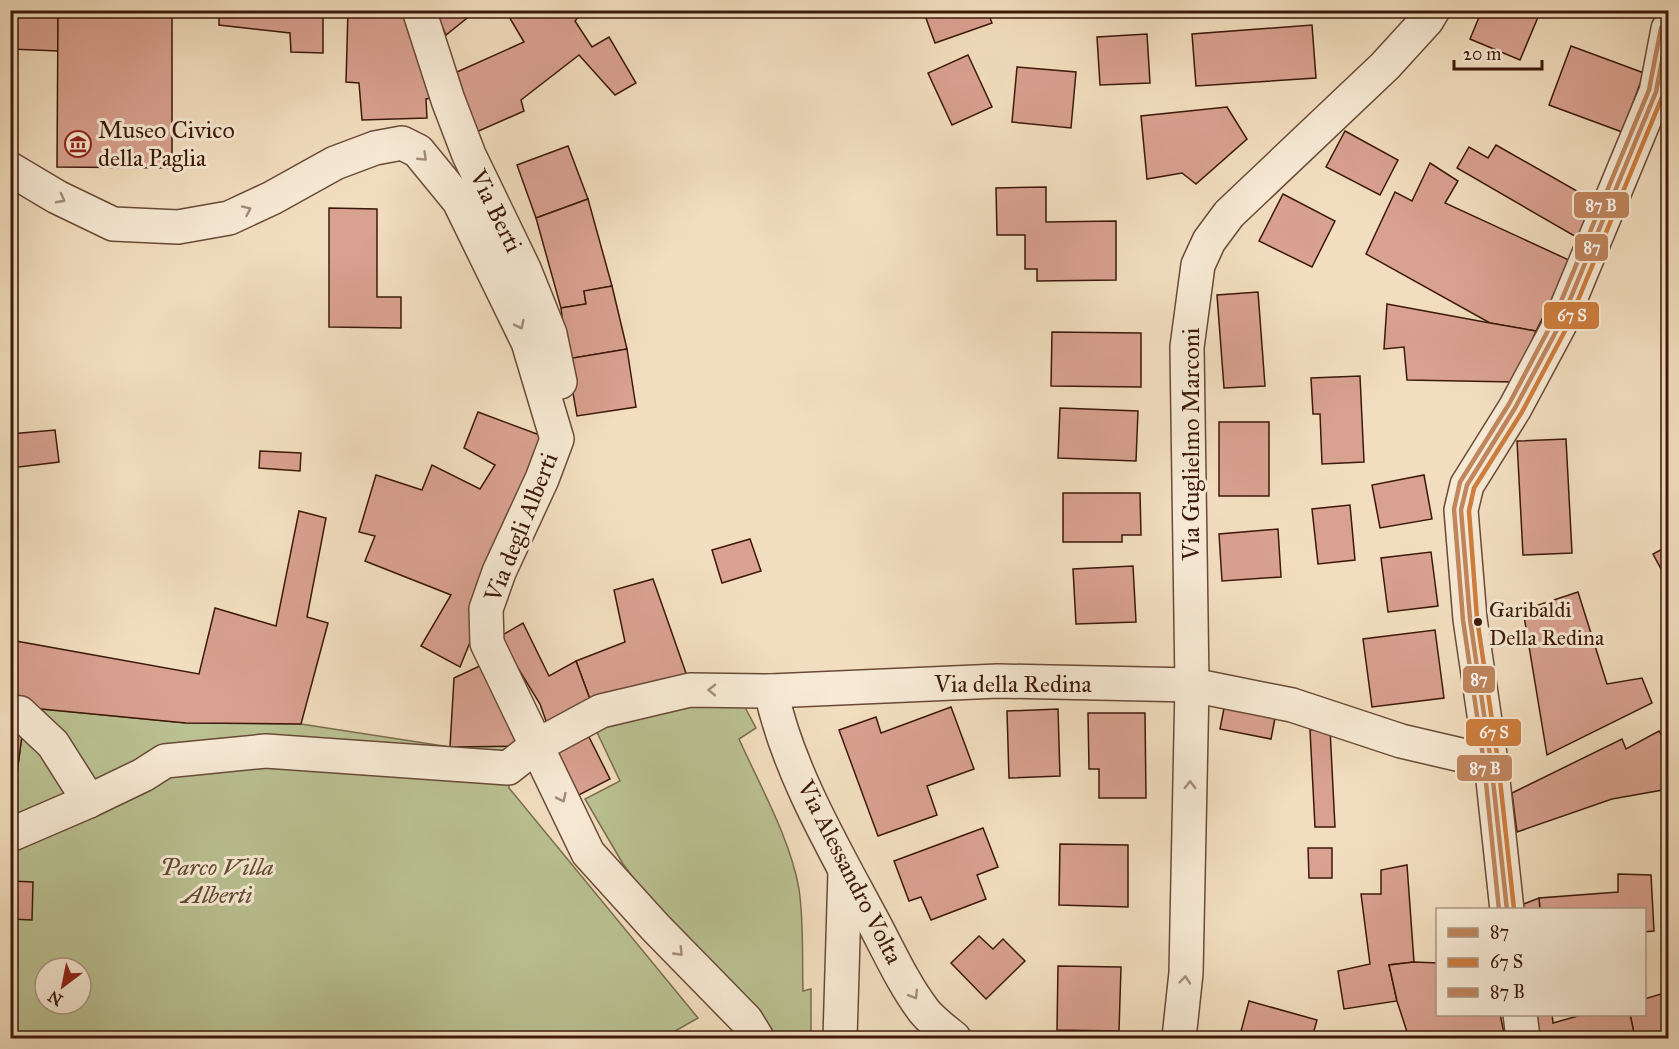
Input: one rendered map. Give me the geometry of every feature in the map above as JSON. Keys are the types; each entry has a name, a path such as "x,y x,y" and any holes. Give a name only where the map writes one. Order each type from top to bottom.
{"street":[{"name":"Via Berti","path":"419,10 448,100 470,155 524,268 550,334 560,377 559,398 548,409"},
{"name":"Via Guglielmo Marconi","path":"1192,685 1187,347 1198,265 1209,241 1229,214 1385,66 1427,20 1433,10"},
{"path":"1507,908 1491,762 1470,619 1461,510 1467,485 1515,408 1559,326 1656,92 1668,29"},
{"name":"Via degli Alberti","path":"10,169 57,197 113,224 178,227 229,218 272,198 335,163 375,148 402,143 418,151 459,201 528,342 557,439 542,479 499,572 486,609 487,643 588,853 656,928 746,1020 757,1038"},
{"name":"Via della Redina","path":"10,835 89,801 143,775 165,761 266,751 508,768 536,746 601,711 690,690 771,691 998,681 1192,685 1292,705 1401,741 1491,762"},
{"path":"1179,1038 1186,973 1192,685"},
{"name":"Via Alessandro Volta","path":"771,691 778,722 804,786 845,870 897,968 924,1012 954,1038"},
{"path":"15,713 53,744 89,801"},
{"path":"840,1038 845,870"},
{"path":"1520,1016 1523,1038"}],"green space":[{"path":"705,699 741,700 756,728 739,739 782,832 795,870 802,915 803,991 811,989 811,1035 825,1035 825,1038 771,1038 664,919 623,864 585,799 620,781 595,728"},
{"name":"Parco Villa Alberti","path":"22,707 186,723 301,724 450,747 511,746 508,768 509,788 698,1018 663,1038 11,1038 10,795 14,795 23,728"}],"building":[{"path":"14,10 58,10 58,51 11,49"},
{"path":"58,10 172,10 172,168 57,167"},
{"path":"219,10 323,10 323,53 291,52 290,33 219,25"},
{"path":"348,10 397,10 415,14 438,97 426,99 427,118 362,120 359,83 346,82"},
{"path":"435,10 477,10 446,35"},
{"path":"505,10 582,10 583,12 575,21 592,47 609,37 636,83 615,95 579,55 521,100 524,111 472,134 457,72 524,42"},
{"path":"923,10 987,10 992,23 935,43"},
{"path":"1482,10 1541,10 1520,60 1470,39"},
{"path":"1312,25 1316,78 1196,86 1192,34"},
{"path":"1147,34 1150,83 1100,85 1097,37"},
{"path":"1571,46 1644,73 1622,132 1549,105"},
{"path":"968,55 992,107 952,125 928,73"},
{"path":"1017,67 1076,72 1071,128 1012,122"},
{"path":"1227,107 1247,139 1196,184 1182,173 1147,179 1141,116"},
{"path":"1345,131 1398,160 1380,195 1326,167"},
{"path":"1496,145 1598,203 1578,238 1457,168 1469,147 1488,158"},
{"path":"568,146 588,199 536,218 517,165"},
{"path":"1430,163 1458,181 1445,203 1571,261 1536,331 1490,323 1366,254 1395,192 1412,201"},
{"path":"1046,187 1046,222 1116,221 1116,280 1037,281 1037,269 1025,269 1025,235 997,235 996,188"},
{"path":"1283,194 1335,221 1312,267 1259,241"},
{"path":"588,199 612,286 584,291 586,304 561,308 536,218"},
{"path":"329,208 377,209 377,297 401,297 401,328 329,327"},
{"path":"612,286 627,349 567,359 561,308 586,304 584,291"},
{"path":"1258,292 1265,386 1224,388 1217,295"},
{"path":"1387,304 1536,331 1514,382 1407,380 1404,347 1384,349"},
{"path":"1052,332 1141,333 1141,387 1051,386"},
{"path":"627,349 636,407 577,416 567,359"},
{"path":"1360,376 1364,462 1322,464 1320,414 1313,414 1311,378"},
{"path":"1060,408 1138,411 1136,461 1058,458"},
{"path":"478,412 545,437 460,667 421,646 451,595 365,561 375,536 359,532 376,475 422,490 432,465 480,489 495,465 464,448"},
{"path":"1219,422 1269,422 1269,496 1219,496"},
{"path":"55,430 59,462 11,468 10,434"},
{"path":"1566,439 1572,553 1523,555 1517,441"},
{"path":"260,451 301,453 300,471 259,468"},
{"path":"1424,475 1432,519 1380,528 1372,485"},
{"path":"1063,493 1140,493 1141,535 1122,535 1122,542 1063,542"},
{"path":"1350,505 1355,560 1318,564 1312,509"},
{"path":"299,511 326,518 307,617 328,623 301,724 186,723 10,706 10,640 199,674 215,608 276,626"},
{"path":"1278,529 1281,577 1222,581 1219,534"},
{"path":"750,539 761,571 722,583 712,550"},
{"path":"1668,546 1668,582 1653,554"},
{"path":"1431,552 1438,606 1388,612 1381,558"},
{"path":"1133,566 1136,622 1076,624 1073,569"},
{"path":"653,579 687,676 591,702 576,661 625,642 614,590"},
{"path":"1578,592 1607,684 1642,678 1652,703 1547,755 1523,610"},
{"path":"523,623 549,676 576,661 591,702 551,735 540,704 499,637"},
{"path":"1435,630 1444,698 1372,707 1363,639"},
{"path":"486,663 527,746 450,747 454,678"},
{"path":"951,707 974,769 927,786 937,815 878,836 839,730 876,717 881,733"},
{"path":"1224,708 1275,718 1271,739 1220,729"},
{"path":"1058,709 1060,776 1009,778 1007,711"},
{"path":"1088,713 1145,713 1146,798 1099,798 1099,769 1089,769"},
{"path":"10,725 23,728 14,796 10,795"},
{"path":"1330,729 1335,827 1315,827 1310,730"},
{"path":"586,731 610,779 573,798 549,750"},
{"path":"1659,731 1668,745 1668,789 1612,799 1517,832 1512,793 1622,739 1626,749"},
{"path":"983,828 998,867 977,875 986,899 931,920 921,897 909,901 894,861"},
{"path":"1060,844 1128,845 1128,907 1059,905"},
{"path":"1308,848 1332,848 1332,878 1309,878"},
{"path":"1407,865 1414,962 1389,965 1397,1001 1344,1009 1338,971 1370,964 1361,894 1381,894 1381,870"},
{"path":"1618,874 1651,875 1654,931 1646,932 1646,908 1540,908 1539,898 1618,892"},
{"path":"10,881 33,882 32,920 10,919"},
{"path":"1539,898 1540,908 1516,907"},
{"path":"979,936 993,949 1003,939 1025,961 986,999 951,963"},
{"path":"1414,962 1436,963 1436,1016 1500,1016 1505,1038 1409,1038 1389,965"},
{"path":"1058,966 1121,967 1119,1031 1057,1030"},
{"path":"1668,992 1668,1030 1635,1038 1630,1016 1646,1016 1646,998"},
{"path":"1249,1001 1317,1020 1312,1038 1253,1038 1240,1035"},
{"path":"1526,1016 1552,1016 1553,1023 1578,1016 1630,1016 1635,1038 1529,1038"}],"transit line":[{"path":"1499,908 1484,763 1463,620 1454,509 1460,482 1509,404 1552,323 1649,90 1661,28"},
{"name":"87","path":"1507,908 1491,762 1470,619 1461,510 1467,485 1515,408 1559,326 1656,92 1668,29"},
{"path":"1514,908 1498,761 1477,618 1469,511 1474,488 1522,412 1566,329 1663,95 1668,66"}],"place":[{"name":"Museo Civico della Paglia","path":"78,144"},
{"name":"Garibaldi Della Redina","path":"1478,622"}]}
